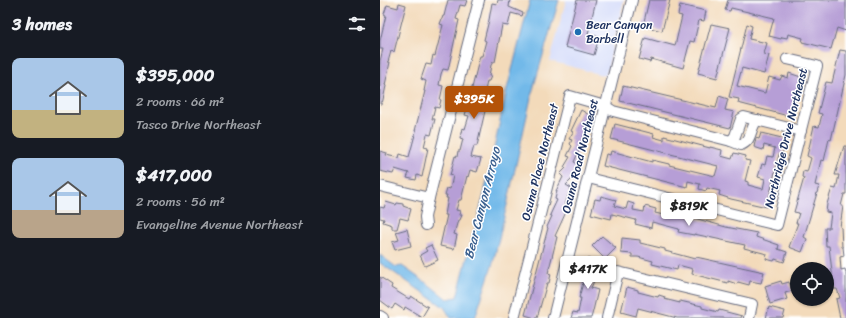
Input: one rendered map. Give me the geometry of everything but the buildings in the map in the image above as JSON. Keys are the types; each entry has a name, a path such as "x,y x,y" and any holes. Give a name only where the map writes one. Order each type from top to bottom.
{"street":[{"path":"426,225 426,213 429,198 479,0"},
{"name":"Osuna Road Northeast","path":"553,318 632,0"},
{"name":"Northridge Drive Northeast","path":"588,178 777,225 817,66 787,59"},
{"name":"Osuna Place Northeast","path":"514,318 570,96 605,106 613,111 731,141 741,145 746,143 749,139 753,125 757,120 801,131"},
{"path":"380,186 429,198"},
{"path":"606,318 618,272 752,304 749,318"}],"shaded area":[{"path":"566,0 624,0 606,76 550,61"}],"water":[{"name":"Bear Canyon Arroyo","path":"530,0 559,0 532,93 493,263 475,318 451,318 444,307 380,263 380,255 396,267 402,266 447,299 457,297 484,194 507,89"}],"place":[{"name":"Bear Canyon Barbell","path":"578,32"}]}
